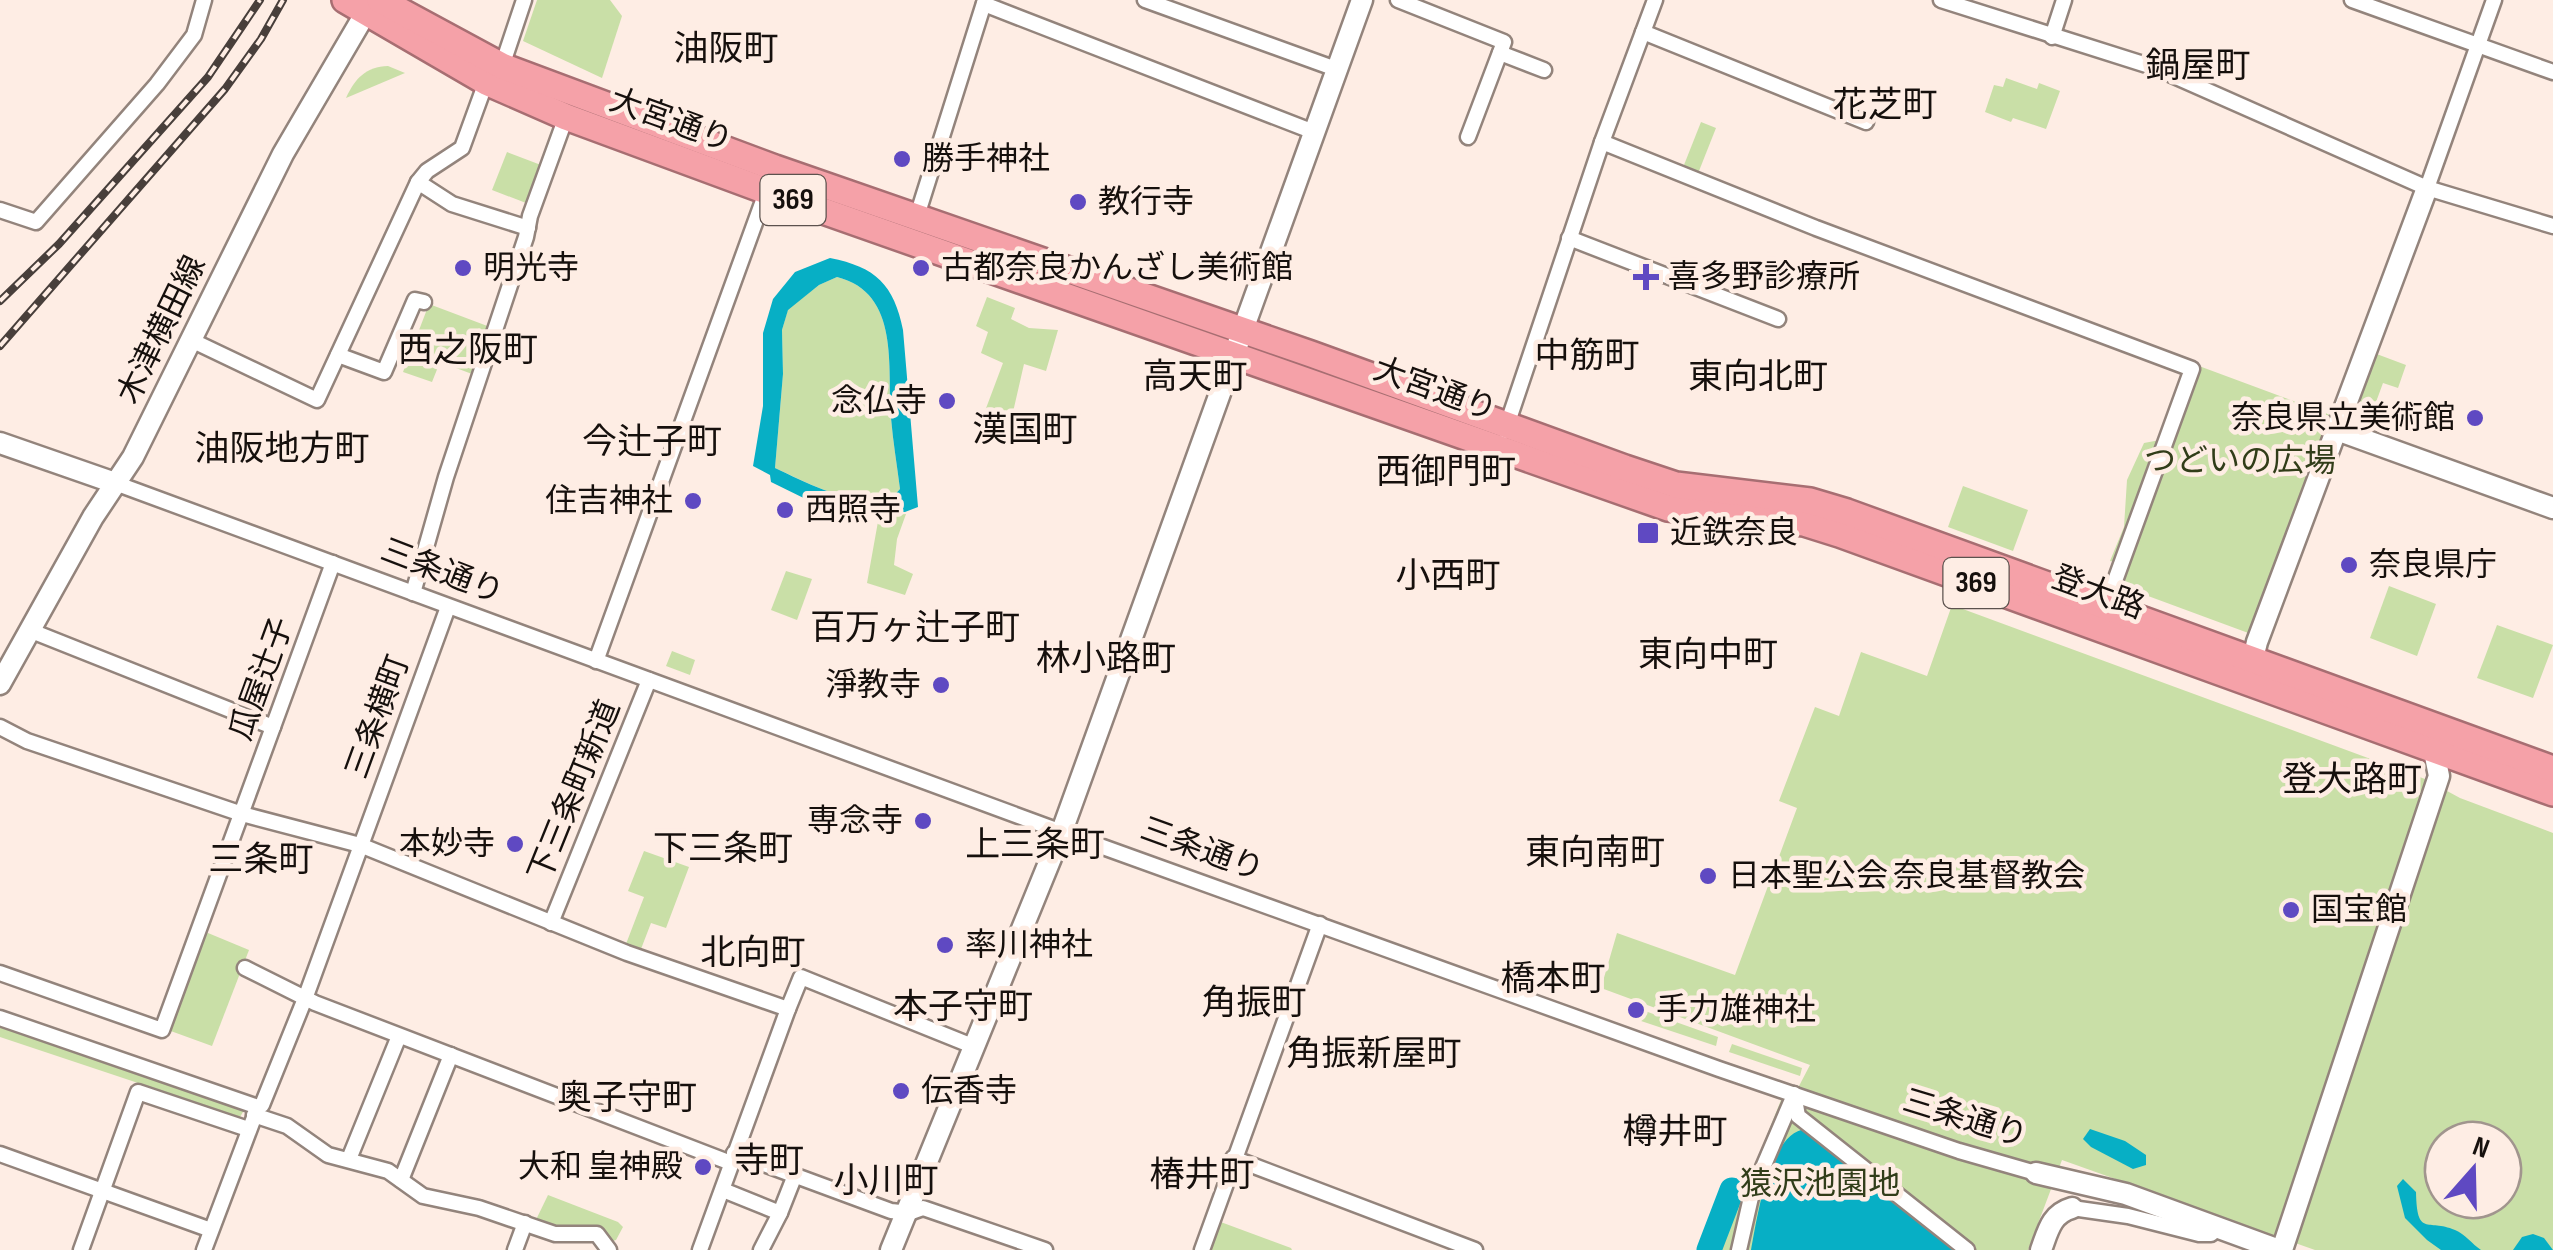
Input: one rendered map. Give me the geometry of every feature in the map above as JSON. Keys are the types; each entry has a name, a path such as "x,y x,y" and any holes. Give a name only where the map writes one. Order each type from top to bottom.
{"highway":[{"name":"大宮通り","path":"366,3 566,116 771,179 917,216 1071,273 1239,342"},
{"name":"大宮通り","path":"494,74 771,179 1503,437"},
{"name":"登大路","path":"1503,437 1676,485 1810,501 1843,523 2438,740 2553,794"},
{"name":"登大路","path":"2438,740 2553,769"}],"street":[{"path":"0,210 36,222 157,84 194,35 204,0"},
{"path":"191,340 318,400 418,182 427,171 462,148 524,0"},
{"path":"1145,0 1336,70"},
{"path":"891,1250 1062,832 1362,0"},
{"path":"1398,0 1504,42 1468,137"},
{"path":"1503,437 1602,142 1655,0"},
{"path":"1941,0 2156,68 2427,188 2553,226"},
{"path":"2052,37 2064,0"},
{"path":"2352,0 2553,72"},
{"path":"2250,672 2494,0"},
{"path":"917,216 984,2 1314,132"},
{"name":"木津横田線","path":"0,684 133,457 283,154 366,3"},
{"path":"1644,32 1866,122"},
{"path":"1500,53 1544,70"},
{"path":"413,593 446,478 566,116"},
{"path":"1602,142 1816,228 2192,369 2098,616"},
{"path":"596,661 771,179"},
{"path":"418,182 452,204 528,228"},
{"path":"1569,238 1778,319"},
{"path":"338,354 384,372 414,300 424,302"},
{"path":"2337,430 2553,508"},
{"name":"三条通り","path":"0,444 1062,832 1794,1094 1958,1151 2126,1194 2281,1250"},
{"name":"瓜屋辻子","path":"0,972 162,1030 333,563"},
{"name":"三条横町","path":"204,1250 253,1117 262,1105 306,996 448,606"},
{"path":"29,630 273,727"},
{"name":"下三条町新道","path":"552,923 649,680"},
{"path":"0,727 27,741 242,814 360,846 552,923 788,1009"},
{"path":"2281,1250 2439,776 2438,740"},
{"path":"1202,1250 1320,924"},
{"path":"245,968 399,1036 733,1158 795,1175 890,1212 908,1213 923,1208 1045,1250"},
{"path":"702,1249 801,977 975,1048"},
{"path":"0,1018 253,1117"},
{"path":"349,1159 399,1036"},
{"path":"401,1180 451,1055"},
{"path":"81,1250 138,1092 287,1126 328,1154 388,1172 422,1196 479,1208 555,1234 597,1234 609,1250"},
{"path":"1739,1250 1752,1192 1794,1094"},
{"path":"1794,1094 1798,1116 1967,1250"},
{"path":"0,1154 211,1230"},
{"path":"1233,1158 1475,1250"},
{"path":"760,1250 795,1175"},
{"path":"723,1190 780,1213"},
{"path":"2041,1249 2052,1220 2060,1211 2072,1208 2128,1216 2199,1234 2210,1234 2218,1228"},
{"path":"515,1250 525,1223"}],"green space":[{"path":"537,0 610,0 622,16 602,78 523,41"},
{"path":"388,66 405,73 346,98 362,75"},
{"path":"2006,78 2037,89 2039,83 2060,91 2046,129 1985,112 1994,85 2003,87"},
{"path":"1701,122 1716,128 1697,176 1682,170"},
{"path":"507,152 541,165 526,203 492,190"},
{"path":"837,277 858,286 872,299 886,335 900,489 892,499 846,497 775,468 783,374 782,330 788,309 819,285"},
{"path":"987,297 1015,308 1011,319 1029,328 1058,330 1046,371 1024,364 1005,447 976,435 1003,363 981,353 988,332 976,326"},
{"path":"429,304 490,327 472,374 440,362 432,382 403,372"},
{"path":"2374,353 2406,365 2398,388 2383,383 2372,413 2355,406"},
{"name":"つどいの広場","path":"2199,366 2331,415 2251,634 2121,586 2128,565 2110,561 2124,527 2127,480 2144,443 2160,440"},
{"path":"1963,486 2028,510 2013,551 1948,527"},
{"path":"906,514 897,539 894,565 913,574 905,595 867,583 879,516"},
{"path":"786,571 812,579 797,620 771,610"},
{"path":"2389,586 2436,604 2417,656 2370,638"},
{"name":"猿沢池園地","path":"1952,605 2425,779 2460,798 2553,833 2553,1250 2315,1250 2062,1160 2028,1250 1706,1250 1731,1183 1745,1190 1781,1100 1799,1086 1810,1065 1601,988 1617,933 1735,975 1797,808 1779,801 1815,707 1839,716 1861,652 1927,676"},
{"path":"2497,625 2553,645 2533,698 2477,678"},
{"path":"672,651 695,660 690,675 666,666"},
{"path":"644,851 689,867 666,928 651,923 641,949 626,944 644,897 628,891"},
{"path":"208,933 249,950 212,1046 168,1030 202,936"},
{"path":"1645,1011 1718,1037 1716,1046 1641,1021"},
{"path":"0,1023 246,1107 240,1117 0,1037"},
{"path":"1732,1044 1802,1068 1800,1076 1729,1052"},
{"path":"548,1195 618,1222 623,1227 616,1240 606,1243 533,1226"},
{"path":"1218,1221 1291,1248 1292,1250 1208,1250"}],"water":[{"path":"830,258 846,262 880,280 894,301 903,330 918,507 905,512 826,509 771,482 770,475 753,466 763,406 763,333 773,299 795,272","holes":["837,277 858,286 872,299 886,335 900,489 891,499 846,497 775,468 783,374 782,330 788,310 819,285"]},
{"path":"1806,1129 1953,1250 1751,1250 1774,1160 1793,1134"},
{"path":"2090,1129 2125,1141 2146,1155 2146,1165 2133,1169 2091,1147 2083,1139"},
{"path":"2403,1179 2416,1192 2421,1221 2455,1230 2481,1250 2441,1250 2427,1240 2405,1218 2397,1186"},
{"path":"2533,1234 2544,1238 2553,1250 2513,1250 2522,1237"}],"waterway":[{"path":"1709,1250 1732,1190"}],"railway":[{"path":"0,301 59,244 208,77 260,0"},
{"path":"0,346 225,89 283,0"}],"place":[{"name":"勝手神社","path":"902,159"},
{"name":"教行寺","path":"1078,202"},
{"name":"明光寺","path":"463,268"},
{"name":"古都奈良かんざし美術館","path":"921,268"},
{"name":"喜多野診療所","path":"1646,277"},
{"name":"念仏寺","path":"947,401"},
{"name":"奈良県立美術館","path":"2475,418"},
{"name":"住吉神社","path":"693,501"},
{"name":"西照寺","path":"785,510"},
{"name":"近鉄奈良","path":"1648,533"},
{"name":"奈良県庁","path":"2349,565"},
{"name":"淨教寺","path":"941,685"},
{"name":"専念寺","path":"923,821"},
{"name":"本妙寺","path":"515,844"},
{"name":"日本聖公会 奈良基督教会","path":"1708,876"},
{"name":"国宝館","path":"2291,910"},
{"name":"率川神社","path":"945,945"},
{"name":"手力雄神社","path":"1636,1010"},
{"name":"伝香寺","path":"901,1091"},
{"name":"大和 皇神殿","path":"703,1167"}],"district":[{"name":"油阪町","path":"726,49"},
{"name":"鍋屋町","path":"2198,66"},
{"name":"花芝町","path":"1885,105"},
{"name":"西之阪町","path":"468,350"},
{"name":"中筋町","path":"1587,356"},
{"name":"高天町","path":"1195,377"},
{"name":"東向北町","path":"1758,377"},
{"name":"漢国町","path":"1025,430"},
{"name":"今辻子町","path":"652,442"},
{"name":"油阪地方町","path":"282,449"},
{"name":"西御門町","path":"1446,472"},
{"name":"小西町","path":"1448,576"},
{"name":"百万ヶ辻子町","path":"915,628"},
{"name":"東向中町","path":"1708,655"},
{"name":"林小路町","path":"1106,659"},
{"name":"登大路町","path":"2352,780"},
{"name":"上三条町","path":"1035,845"},
{"name":"下三条町","path":"723,849"},
{"name":"東向南町","path":"1595,853"},
{"name":"三条町","path":"261,860"},
{"name":"北向町","path":"753,953"},
{"name":"橋本町","path":"1553,979"},
{"name":"角振町","path":"1254,1003"},
{"name":"本子守町","path":"963,1007"},
{"name":"角振新屋町","path":"1374,1054"},
{"name":"奥子守町","path":"627,1098"},
{"name":"樽井町","path":"1675,1132"},
{"name":"寺町","path":"769,1161"},
{"name":"椿井町","path":"1202,1175"},
{"name":"小川町","path":"886,1181"}]}
